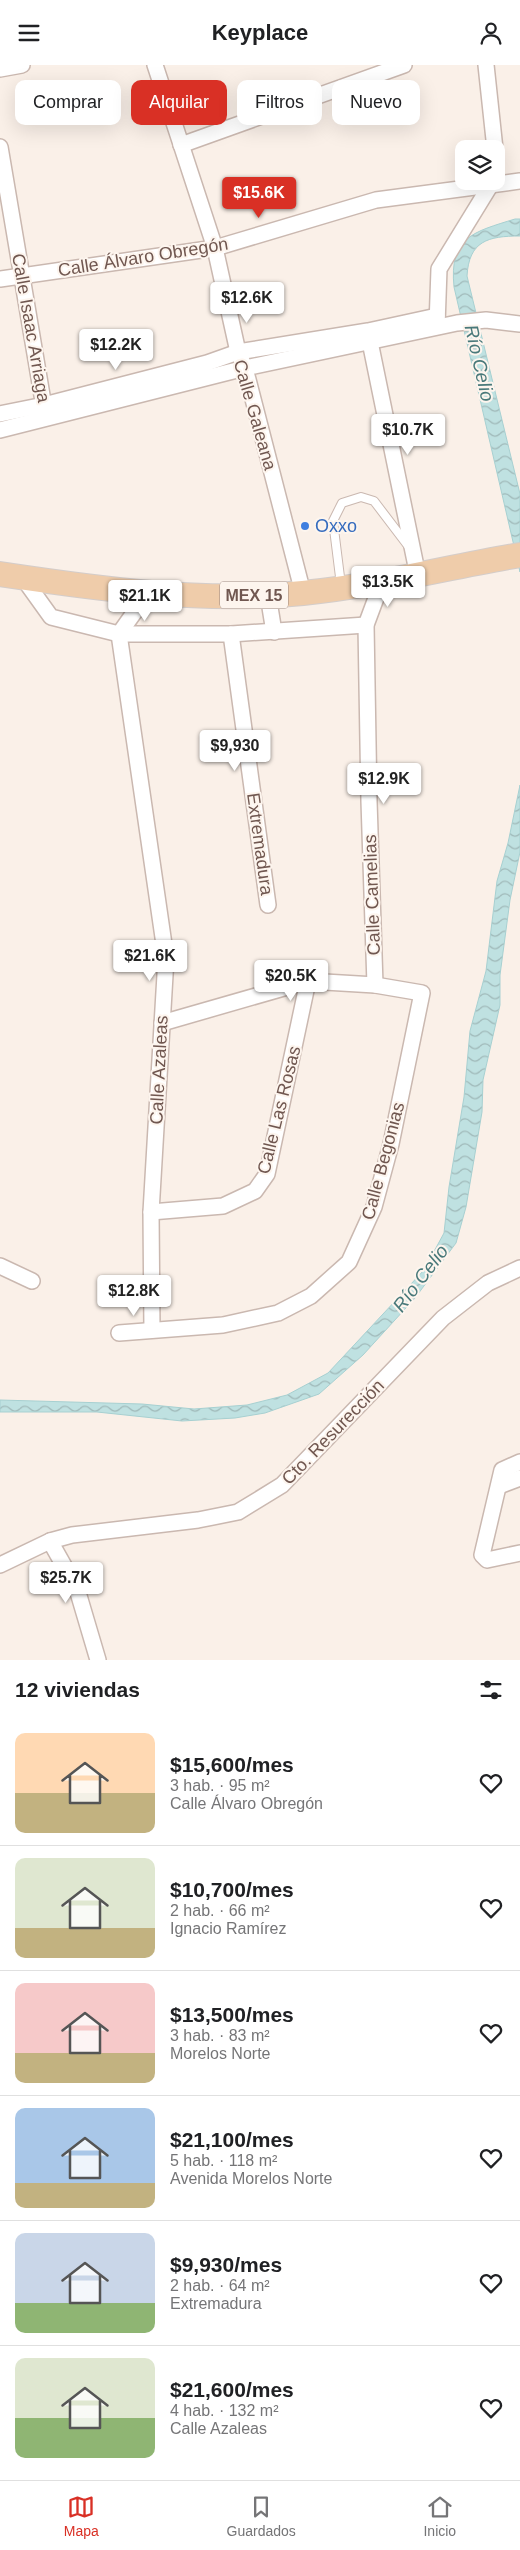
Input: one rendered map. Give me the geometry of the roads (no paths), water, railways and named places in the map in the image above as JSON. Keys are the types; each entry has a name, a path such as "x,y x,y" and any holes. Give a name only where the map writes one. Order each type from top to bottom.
{"main road":[{"name":"MEX 15","path":"11,576 148,593 268,595 303,593 418,576 513,556"}],"street":[{"path":"0,69 22,65"},
{"name":"Calle Galeana","path":"155,65 215,248 238,352 245,368 303,593"},
{"path":"182,145 404,65"},
{"path":"486,65 494,140"},
{"name":"Calle Isaac Arriaga","path":"0,147 45,413"},
{"name":"Calle Álvaro Obregón","path":"505,180 520,181"},
{"name":"Calle Álvaro Obregón","path":"0,279 215,248 376,200 455,186"},
{"path":"437,322 440,269 487,190"},
{"path":"0,414 45,413 437,322 457,323 486,320 520,324"},
{"path":"0,430 45,413 238,352 369,337"},
{"path":"369,337 418,576"},
{"path":"11,576 51,617 119,634 231,635 366,625 382,581"},
{"path":"119,634 148,593"},
{"path":"268,595 274,632"},
{"name":"Calle Camelias","path":"366,625 375,985"},
{"name":"Calle Azaleas","path":"119,634 166,958 152,1212 152,1330"},
{"name":"Extremadura","path":"231,635 268,905"},
{"path":"162,1023 308,981 375,985"},
{"name":"Calle Las Rosas","path":"152,1212 223,1206 256,1191 267,1174 308,981"},
{"name":"Calle Begonias","path":"119,1333 223,1325 278,1313 311,1296 349,1262 374,1207 391,1144 422,993 375,985"},
{"path":"0,1266 32,1281"},
{"name":"Cto. Resurección","path":"0,1565 50,1541 72,1535 198,1520 238,1512 282,1485 443,1318 488,1283 520,1269"},
{"path":"520,1463 502,1470 482,1555 487,1560 520,1553"},
{"path":"499,1486 520,1478"},
{"path":"50,1541 77,1589 98,1660"}],"lane":[{"path":"341,588 333,521 342,503 361,497 374,501 412,550"}],"water":[{"name":"Río Celio","path":"520,219 520,236 498,237 482,243 472,255 467,276 520,494 520,572 454,287 453,270 460,247 467,239 487,228"},
{"name":"Río Celio","path":"520,785 520,852 510,900 500,975 500,1005 483,1080 482,1112 466,1207 456,1243 415,1298 363,1355 319,1394 265,1413 235,1418 182,1421 97,1412 0,1412 0,1400 142,1404 194,1409 247,1405 287,1395 328,1373 424,1270 444,1233 449,1187 464,1097 470,1031 486,971 497,881 508,843"}],"place":[{"name":"Oxxo","path":"305,526"}]}
